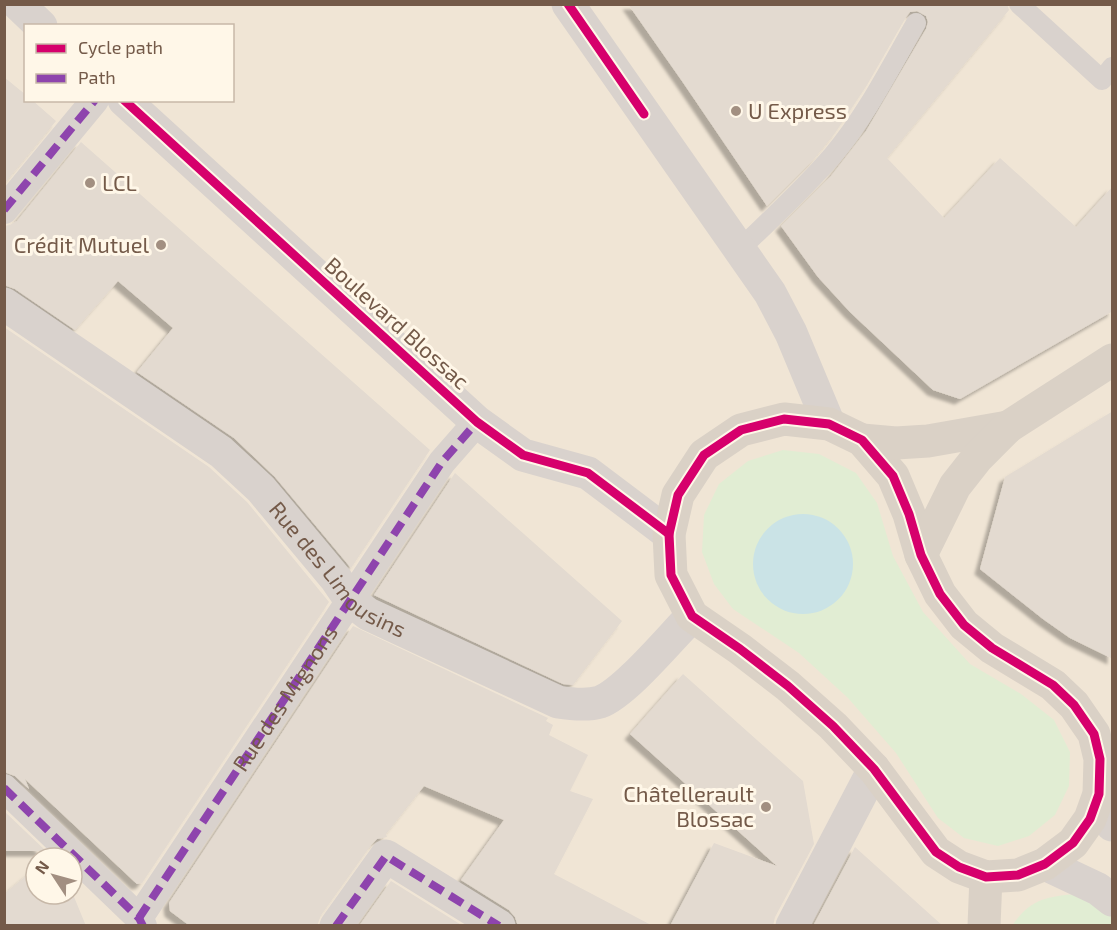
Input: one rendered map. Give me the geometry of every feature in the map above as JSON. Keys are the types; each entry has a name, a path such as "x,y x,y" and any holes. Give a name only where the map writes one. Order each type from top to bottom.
{"main road":[{"path":"18,4 39,24"},
{"path":"568,4 770,293 792,333 829,424"},
{"name":"Boulevard Blossac","path":"126,102 477,422 523,455 588,473 669,534"},
{"name":"Rue des Limousins","path":"4,304 109,373 221,452 261,489 336,579 351,601 368,614 558,702 578,705 599,702 618,692 692,616"},
{"path":"921,555 955,486 977,458 1008,427 1113,360"},
{"path":"862,440 893,476 909,514 921,555 940,594 964,625 992,648 1053,685 1103,733 1099,794 1090,819 1073,843 1045,864 1018,874 986,877 959,867 936,852 874,769 832,726 788,686 740,648 692,616 671,575 669,534 678,495 704,455 741,430 784,419 829,424 862,440 896,444 1008,427"},
{"path":"792,926 874,769"},
{"path":"1099,794 1113,825"},
{"path":"336,926 386,855 500,926"},
{"path":"1045,864 1098,889 1113,900"},
{"path":"984,926 986,877"}],"street":[{"path":"4,210 93,102"},
{"name":"Rue des Mignons","path":"141,922 442,462 477,422"},
{"path":"4,788 141,922"}],"lane":[{"path":"1019,4 1102,80 1113,67"},
{"path":"740,250 833,154 863,114 916,24"}],"shaded area":[{"path":"5,5 1112,5 1112,925 5,926"}],"green space":[{"path":"783,450 819,454 856,473 877,503 893,556 923,612 970,664 1021,694 1054,720 1070,752 1069,786 1055,815 1029,836 998,846 964,838 938,818 896,753 848,698 799,653 733,609 714,584 702,552 704,515 719,484 748,461"},
{"path":"1075,894 1112,914 1112,925 1012,926 1025,910 1039,901 1055,896"}],"water":[{"path":"803,514 822,518 838,529 849,545 853,564 849,583 838,599 822,610 803,614 784,610 768,599 757,583 753,564 757,545 768,529 784,518"}],"building":[{"path":"628,4 1007,4 1009,10 887,158 944,218 1000,158 1076,227 1113,186 1113,311 960,399 933,390 850,312 818,277 781,226 831,176 866,131 926,29 928,22 926,16 917,11 910,12 867,85 835,133 813,160 767,206"},
{"path":"4,77 24,93 24,102 34,102 56,121 4,184"},
{"path":"81,142 430,450 351,568 275,477 234,438 137,372 173,328 118,281 75,330 15,289 4,285 4,226 17,221"},
{"path":"4,327 209,467 247,502 329,602 142,883 137,884 25,779 29,789 15,776 4,772"},
{"path":"1113,411 1113,659 1070,638 980,569 1005,477"},
{"path":"455,473 622,621 573,685 563,684 374,595"},
{"path":"353,626 548,718 546,721 553,725 549,735 588,755 570,791 593,799 554,874 653,926 518,926 509,910 461,880 504,820 424,786 386,834 387,837 377,839 371,845 321,915 317,926 190,926 170,911 169,903"},
{"path":"683,674 803,781 814,844 775,917 773,926 670,926 714,843 777,866 630,734"},
{"path":"4,811 41,846 24,846 24,851 4,851"},
{"path":"855,847 875,865 943,926 813,926"},
{"path":"24,878 24,906 78,906 86,926 4,926 4,894"},
{"path":"391,881 463,926 359,926"}],"marked path":[{"path":"4,210 93,102"},
{"path":"139,918 442,462 477,422"},
{"path":"4,788 139,918 143,926"},
{"path":"336,926 386,856 499,926"}],"cycle path":[{"path":"568,4 644,114"},
{"path":"126,102 477,422 523,455 588,473 669,534"},
{"path":"784,419 829,424 862,440 893,476 909,514 921,555 940,594 964,625 992,648 1053,685 1074,705 1094,734 1100,759 1099,794 1090,819 1073,843 1045,864 1018,875 986,877 959,867 936,852 874,769 833,726 788,686 692,616 671,575 669,534 678,495 704,455 741,430 784,419"}],"place":[{"name":"U Express","path":"736,111"},
{"name":"LCL","path":"90,183"},
{"name":"Crédit Mutuel","path":"161,245"},
{"name":"Châtellerault Blossac","path":"766,807"}]}
